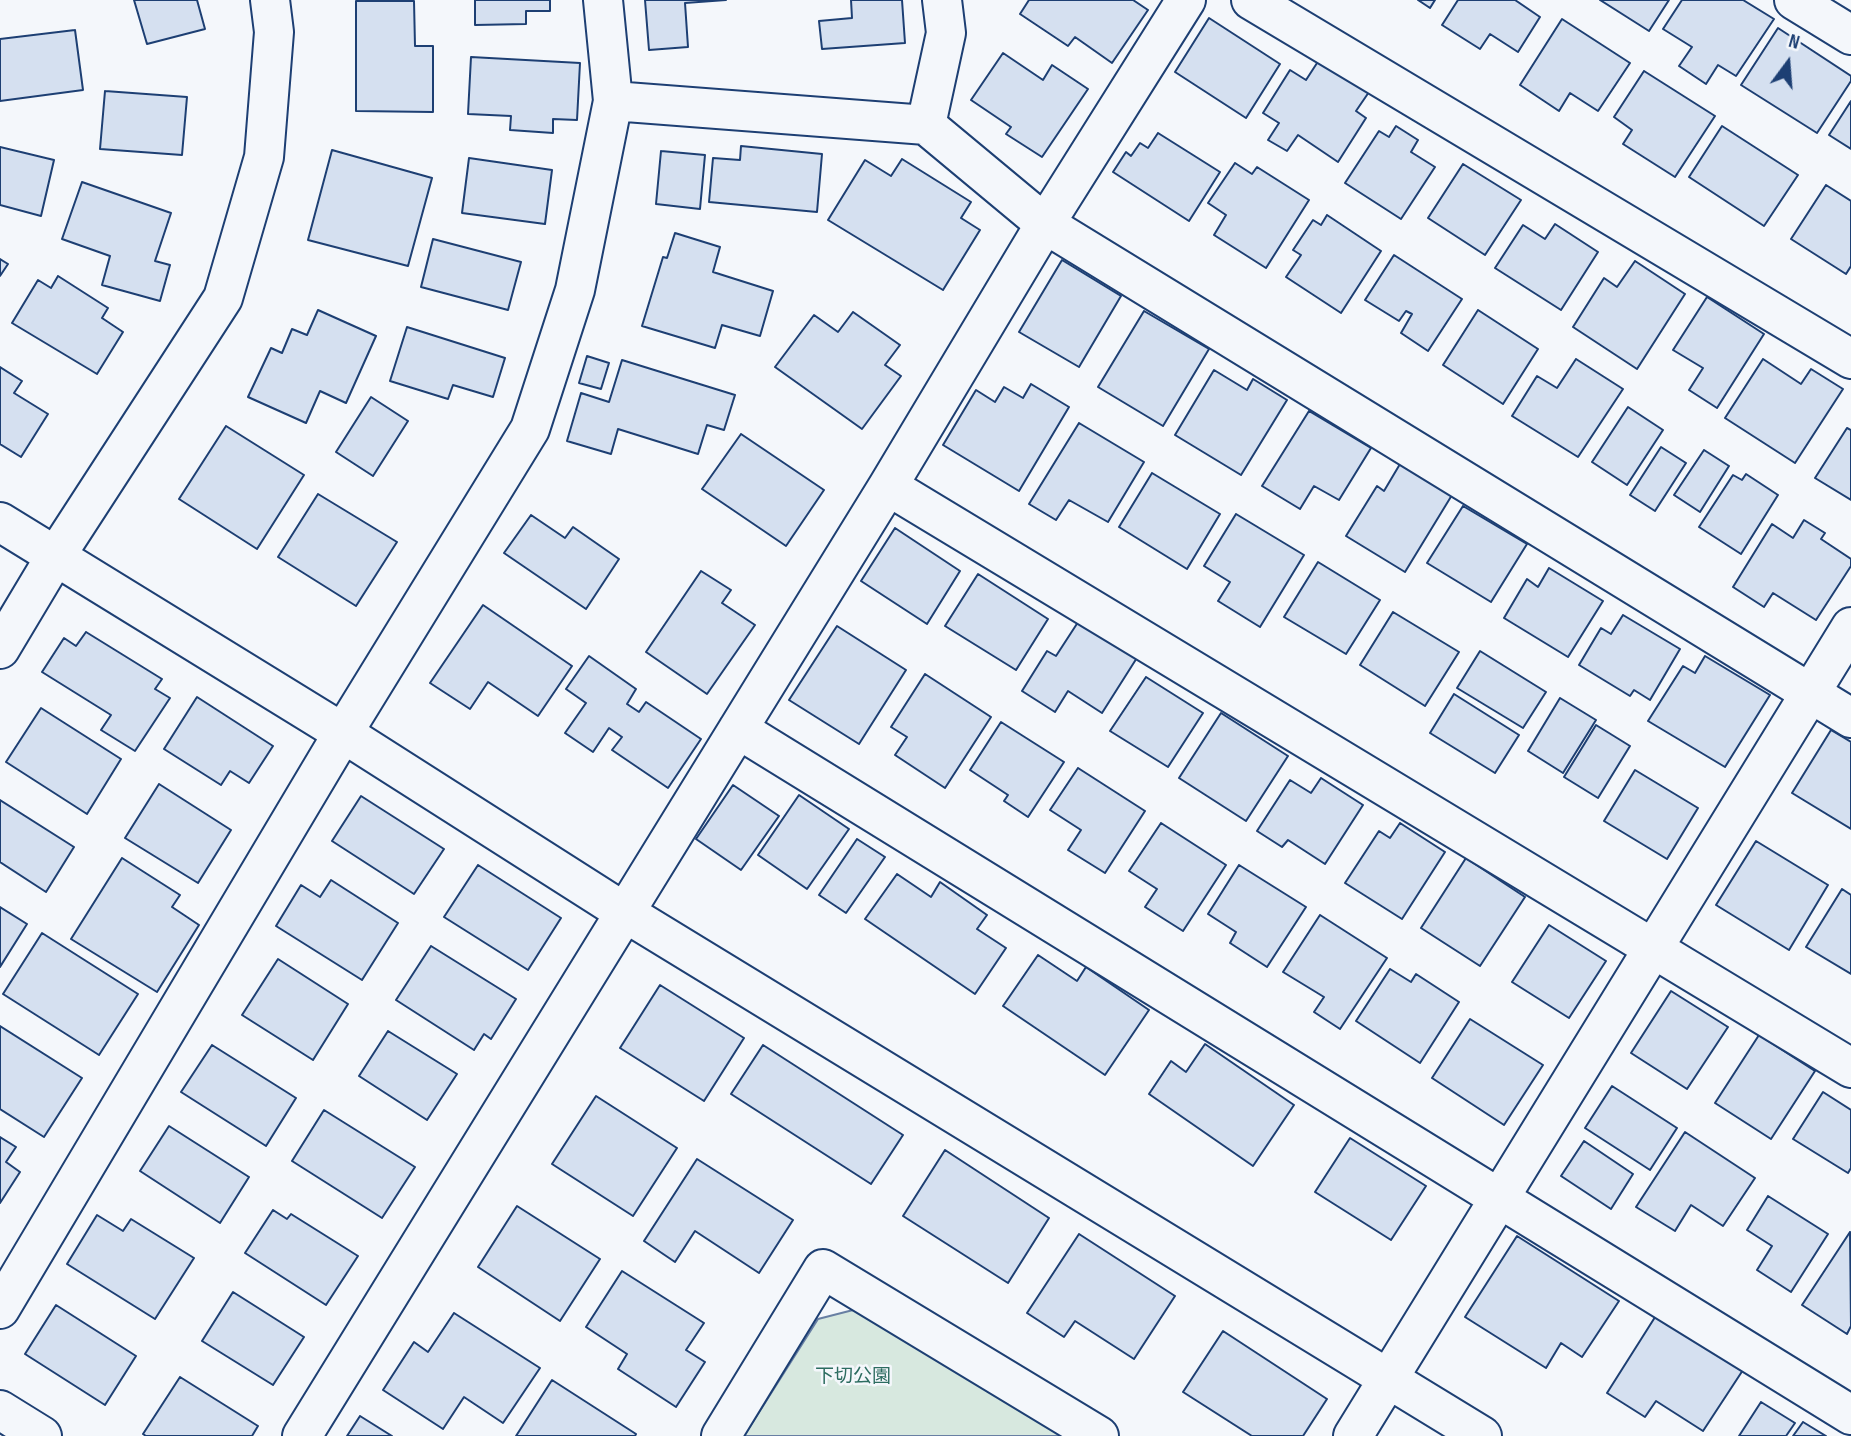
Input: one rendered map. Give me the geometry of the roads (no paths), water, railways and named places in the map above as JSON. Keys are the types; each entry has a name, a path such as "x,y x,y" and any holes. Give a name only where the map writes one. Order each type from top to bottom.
{"street":[{"path":"0,649 55,557 223,298 264,157 274,32 270,0"},
{"path":"0,1309 344,733 530,429 575,290 613,101 603,0"},
{"path":"926,125 946,33 942,0"},
{"path":"302,1436 1045,225 1186,0"},
{"path":"1251,0 1851,359"},
{"path":"1794,0 1851,35"},
{"path":"613,101 926,125 1045,225 1851,718"},
{"path":"887,486 1851,1068"},
{"path":"0,522 344,733 624,912 1482,1436"},
{"path":"1353,1436 1851,627"},
{"path":"738,729 1851,1415"},
{"path":"721,1436 823,1269 1098,1436"},
{"path":"0,1410 42,1436"}],"park label":[{"name":"下切公園","path":"853,1377"}]}
